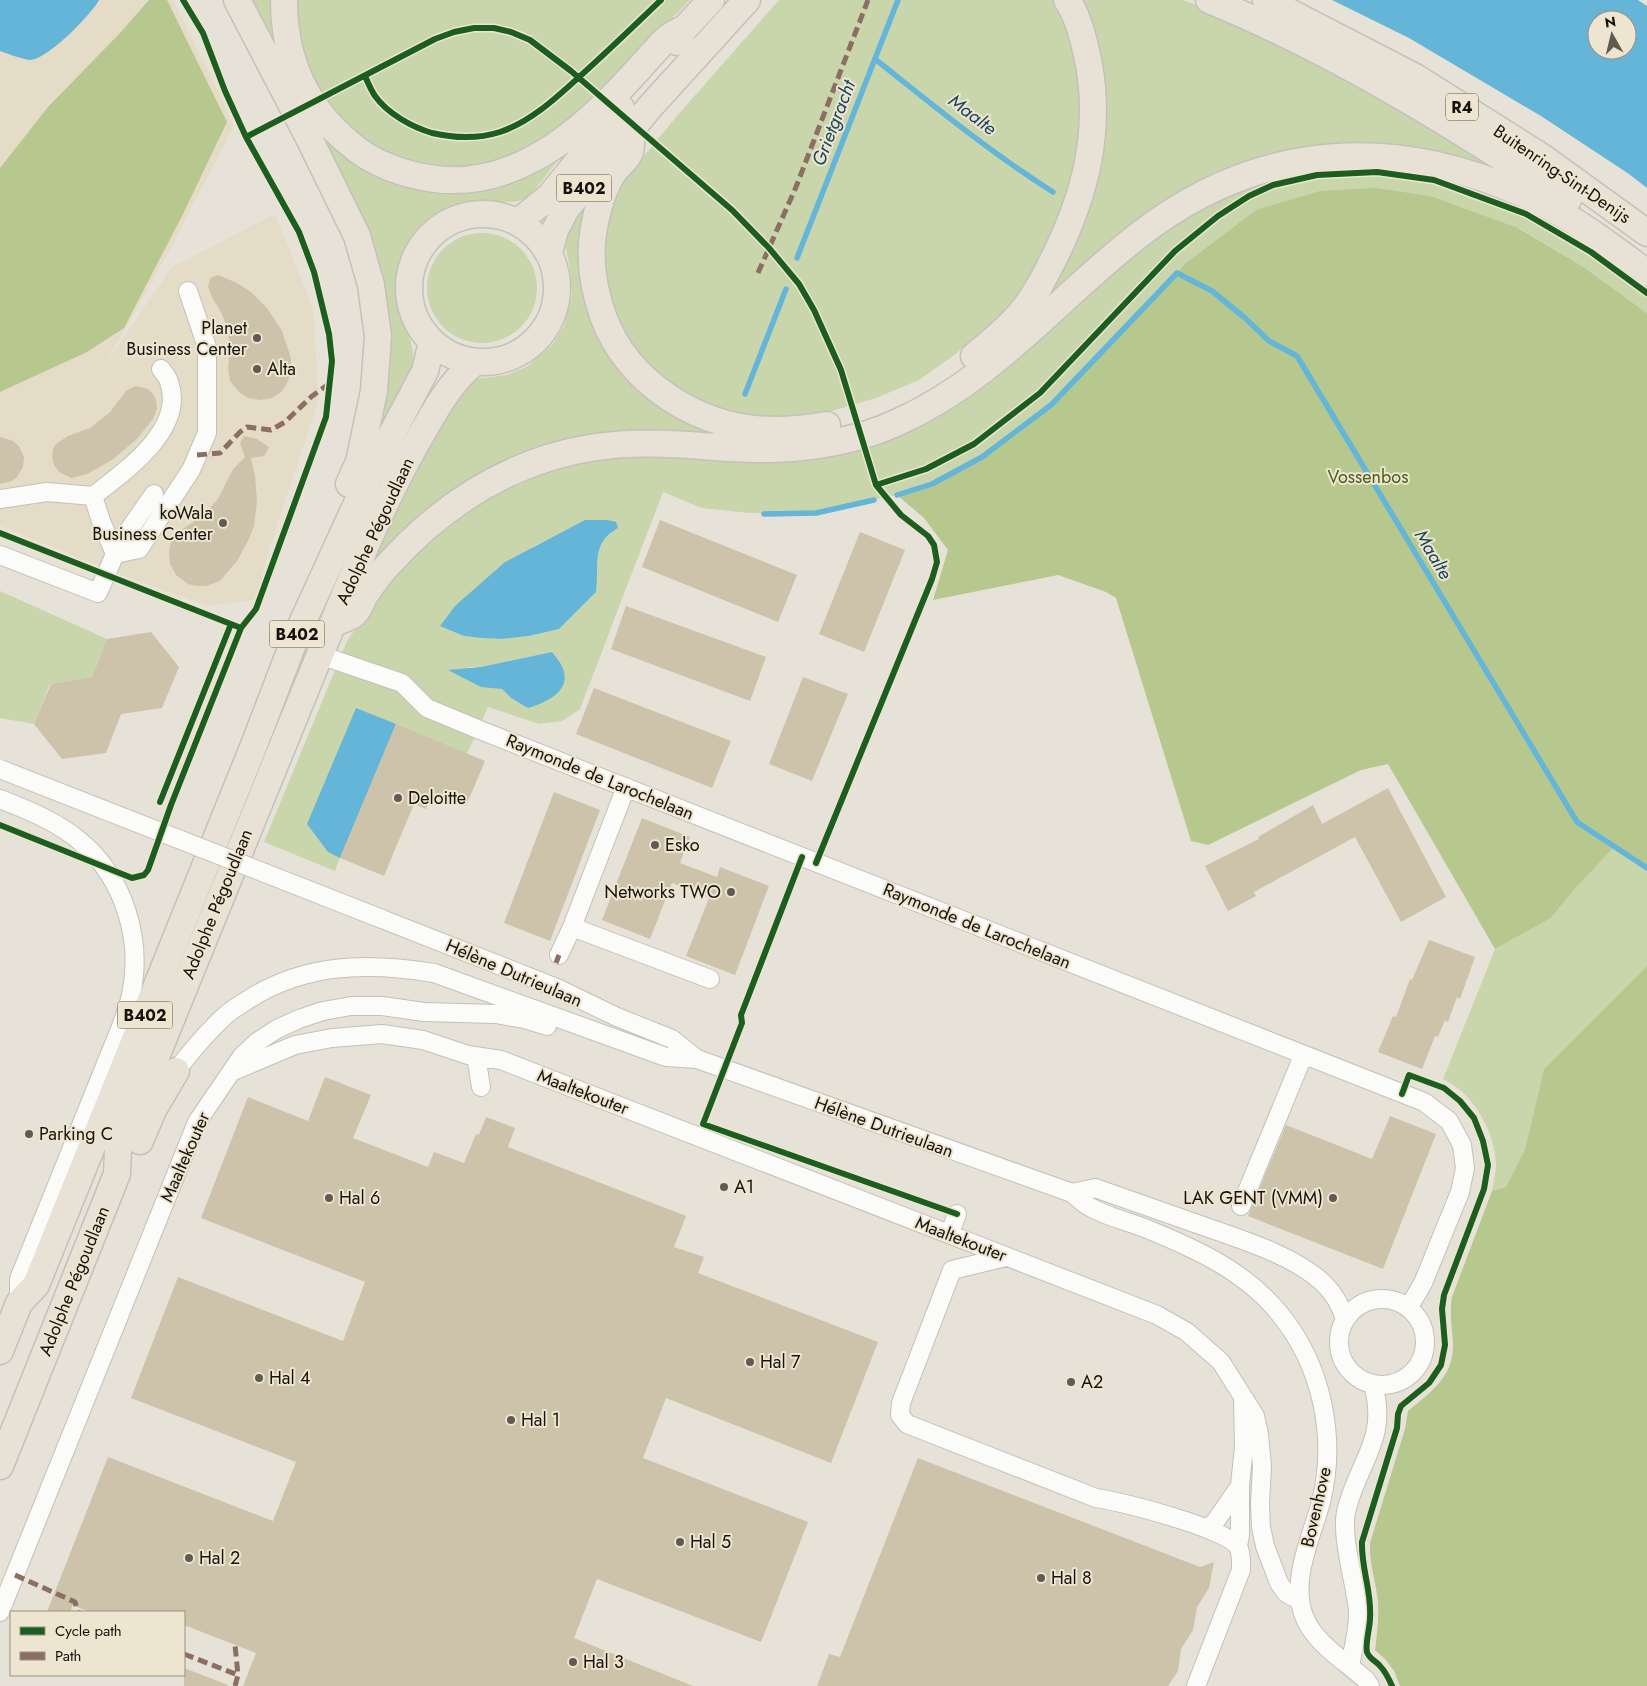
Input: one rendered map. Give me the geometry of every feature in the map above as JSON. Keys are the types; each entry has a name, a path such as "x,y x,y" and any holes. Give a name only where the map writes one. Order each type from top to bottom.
{"highway":[{"path":"237,0 309,138 357,236 372,285 378,336 374,391 359,462 344,496 346,526"},
{"path":"284,0 284,19 296,74 308,98 336,133 353,147 394,169 418,176 441,179 467,180 490,175 515,168 540,156 562,142 595,114 667,38 685,28"},
{"name":"B402","path":"518,222 550,196 590,145 676,45 685,28 711,0"},
{"name":"B402","path":"549,253 556,230 566,209 649,108 747,0"},
{"path":"631,130 630,152 613,174 600,202 593,235 592,265 597,299 610,334 626,359 652,386 678,404 708,417 741,426 773,430 806,429 884,410 921,392 958,369 994,340 1020,314 1046,274 1067,232 1078,206 1089,162 1094,122 1092,84 1085,41 1067,0"},
{"path":"1208,0 1262,23 1401,95 1493,151 1568,200 1647,259"},
{"name":"Buitenring-Sint-Denijs","path":"1266,0 1415,77 1542,156 1647,232"},
{"path":"333,623 354,614 385,568 415,536 447,509 480,487 512,471 540,461 590,448 626,444 771,449 805,447 846,439 892,425 930,407 973,379 1018,343 1145,230 1180,206 1227,182 1272,166 1313,158 1356,155 1398,157 1446,167 1493,181 1537,200 1582,227 1647,273"},
{"path":"493,214 518,222 536,235 549,253 557,278 556,305 545,330 526,349 502,360 475,362 452,356 432,342 416,321 408,295 410,268 422,244 441,225 466,215 493,214"},
{"name":"Adolphe Pégoudlaan","path":"0,1351 19,1303 36,1285 254,745 294,640 369,477 425,371 432,342"},
{"name":"Adolphe Pégoudlaan","path":"0,1466 117,1174 118,1150 180,994 363,552 404,465 442,396 460,374 475,362"},
{"path":"117,1174 134,1155 154,1110 176,1070"}],"street":[{"path":"115,554 139,549 191,470 207,433 206,346 188,291"},
{"path":"0,499 47,492 93,496 132,465 158,437 170,412 172,396 169,380 161,369"},
{"path":"0,555 98,593 126,534 154,494"},
{"path":"93,496 115,554"},
{"name":"Raymonde de Larochelaan","path":"320,655 402,683 427,708 489,734 1303,1056 1424,1102 1449,1121 1462,1145 1465,1168 1460,1192 1424,1283 1409,1308"},
{"name":"Hélène Dutrieulaan","path":"0,769 557,988 617,1017 672,1039 697,1059"},
{"path":"559,955 572,927 626,787"},
{"path":"0,799 57,824 82,842 100,862 118,889 130,918 134,958 131,994 122,1024 19,1279 19,1303"},
{"path":"572,927 710,979"},
{"path":"176,1070 201,1039 229,1013 259,993 293,977 328,969 366,966 402,967 434,973 576,1024"},
{"path":"231,1072 242,1056 257,1042 277,1029 298,1019 323,1011 351,1006 382,1006 424,1012 496,1014 524,1019 555,1029 576,1024"},
{"name":"Hélène Dutrieulaan","path":"576,1024 666,1057 697,1059 1072,1193"},
{"name":"Maaltekouter","path":"0,1612 197,1122 231,1072 295,1045 332,1038 382,1034 423,1040 476,1056 501,1060 1157,1315 1187,1332 1221,1362 1243,1400 1255,1416 1262,1466 1260,1504 1261,1527 1265,1546 1279,1583 1286,1593 1299,1600"},
{"path":"476,1056 481,1087"},
{"path":"1241,1206 1303,1056"},
{"path":"1072,1193 1095,1188 1236,1238 1280,1256 1308,1271 1326,1286 1341,1307 1346,1319"},
{"name":"Bovenhove","path":"1072,1193 1090,1208 1147,1229 1195,1250 1232,1270 1258,1290 1280,1314 1294,1334 1316,1379 1325,1410 1328,1455 1321,1501 1302,1568 1299,1600 1311,1631 1366,1680 1370,1686"},
{"path":"1006,1257 952,1270 901,1403 900,1415 907,1424 1096,1498 1120,1502 1154,1513 1178,1517 1207,1529 1238,1546"},
{"path":"1382,1299 1396,1301 1409,1308 1419,1318 1425,1332 1426,1347 1422,1361 1414,1373 1402,1382 1388,1386 1373,1385 1360,1380 1349,1371 1342,1359 1339,1345 1340,1332 1346,1319 1355,1308 1368,1301 1382,1299"},
{"path":"1350,1666 1358,1612 1355,1584 1345,1532 1346,1513 1373,1444 1377,1423 1378,1401 1373,1385"},
{"path":"1196,1686 1242,1570 1238,1546 1240,1535 1240,1485 1244,1447 1243,1400"},
{"path":"1207,1529 1215,1522 1240,1485"}],"shaded area":[{"path":"0,0 173,0 234,126 172,246 104,366 172,267 275,214 313,308 319,401 272,541 255,600 208,606 127,577 0,526"}],"green space":[{"path":"149,0 167,0 227,122 183,214 124,328 87,352 0,392 0,168 48,107 119,34"},
{"path":"244,0 276,0 280,55"},
{"path":"295,0 690,0 596,95 556,130 511,157 476,167 458,168 439,167 421,163 386,151 352,129 337,114 325,98 308,62 302,42"},
{"path":"779,0 1054,0 1074,43 1083,125 1066,208 1028,282 998,319 953,356 919,380 876,398 822,414 781,418 745,416 709,406 678,389 655,371 636,350 620,325 606,284 604,250 610,212 626,178 676,117"},
{"path":"1076,0 1183,0 1194,4 1295,51 1404,108 1534,189 1471,166 1250,164 1025,323 1095,182"},
{"path":"316,122 390,176 562,154 539,185 526,198 513,202 477,200 457,204 430,219 413,235 403,253 396,285 398,305 412,345 413,359 411,371 402,396 368,455 384,383"},
{"path":"1356,166 1443,178 1532,210 1577,236 1647,286 1647,313 1582,266 1519,228 1186,263 1051,405 982,457 932,484 897,495 816,512 749,513 702,508 663,492 580,709 562,721 539,724 488,707 467,754 340,858 335,871 264,842 347,641 393,575 454,517 517,481 592,458 849,449 1186,215 1274,176","holes":["585,520 617,528 603,541 600,548 596,592 559,629 529,636 502,639 464,636 458,633 534,546","552,652 559,660 511,698 502,689 467,667 481,667"]},
{"name":"Vossenbos","path":"1376,188 1430,196 1518,228 1582,266 1647,313 1647,868 1615,846 1572,892 1551,918 1495,949 1388,764 1361,770 1208,845 1191,841 1116,598 1106,592 1058,575 933,600 948,550 924,518 897,495 932,484 982,457 1051,405 1186,263 1256,210 1320,191"},
{"path":"597,190 608,348 737,435 522,457 364,585 389,527 428,449 463,389 475,379 507,375 528,366 552,345 564,326 572,295 570,269 565,244 570,223"},
{"path":"482,233 503,237 521,249 533,267 537,288 533,309 521,327 503,339 482,343 461,339 443,327 431,309 427,288 431,267 443,249 461,237"},
{"path":"0,591 107,639 92,677 50,684 34,724 0,718"},
{"path":"1615,846 1647,868 1647,966 1544,1069 1525,1149 1506,1187 1492,1191 1496,1164 1487,1126 1464,1094 1443,1079 1495,949 1551,918 1572,892"},
{"path":"1647,966 1647,1686 1400,1686 1394,1671 1375,1650 1378,1602 1370,1543 1405,1429 1408,1411 1440,1383 1450,1365 1453,1343 1452,1297 1492,1191 1506,1187 1525,1149 1544,1069"}],"water":[{"path":"0,0 99,0 68,36 47,53 30,60 0,51"},
{"path":"1332,0 1638,0 1647,6 1647,188 1541,116 1409,38"},
{"path":"585,520 616,522 618,528 609,534 600,548 596,592 559,629 529,636 502,639 464,636 440,626 455,606 505,562"},
{"path":"552,652 564,673 564,681 561,688 548,700 528,708 511,698 502,689 481,687 448,670 481,667"},
{"path":"356,708 396,724 340,858 328,852 307,824"}],"building":[{"name":"Planet Business Center","path":"218,275 237,283 251,292 267,308 282,331 291,358 290,376 281,392 272,398 260,400 248,398 239,392 230,381 228,331 222,314 208,287 210,278"},
{"path":"136,386 148,389 153,394 156,399 157,409 153,419 137,439 112,460 87,474 71,478 59,472 54,465 52,457 56,444 68,436 90,428 110,412 127,390"},
{"name":"koWala Business Center","path":"244,436 257,439 269,447 264,456 251,458 255,476 257,502 254,526 237,561 220,581 206,586 188,584 176,575 170,564 169,552 171,542 178,532 201,517 218,499 233,469 245,457 240,443"},
{"path":"0,437 13,441 19,446 24,457 23,467 17,477 12,481 0,484"},
{"path":"660,520 797,575 778,622 642,567"},
{"path":"860,532 905,550 864,652 819,634"},
{"path":"626,606 766,657 750,701 611,649"},
{"path":"151,632 179,667 162,708 121,714 106,753 62,759 34,724 51,684 92,677 107,639"},
{"path":"803,677 848,694 812,781 769,764"},
{"path":"594,688 731,741 712,788 576,734"},
{"name":"Deloitte","path":"396,724 485,761 466,806 433,792 426,809 414,804 384,876 340,858"},
{"path":"1388,788 1446,897 1401,922 1355,837 1254,892 1256,896 1228,911 1205,866 1259,839 1258,837 1313,805 1322,824"},
{"path":"554,792 600,810 550,941 504,923"},
{"name":"Networks TWO","path":"642,818 690,837 680,863 717,877 720,867 769,886 735,975 686,956 709,898 672,883 650,939 602,920"},
{"path":"1429,940 1475,957 1460,999 1457,997 1448,1022 1445,1020 1438,1037 1435,1036 1422,1069 1378,1052 1393,1016 1396,1017 1410,979 1412,980"},
{"path":"325,1077 371,1095 353,1138 428,1167 434,1152 464,1163 476,1134 479,1135 486,1117 515,1128 508,1147 686,1216 674,1247 704,1257 698,1273 878,1342 831,1463 666,1398 643,1458 808,1522 761,1642 597,1579 574,1638 693,1686 243,1686 256,1653 185,1625 185,1611 87,1611 72,1605 71,1611 47,1611 108,1457 273,1521 296,1462 131,1398 178,1277 343,1341 365,1282 201,1218 248,1097 308,1121"},
{"name":"LAK GENT (VMM)","path":"1390,1116 1436,1134 1383,1269 1248,1216 1286,1125 1372,1159"},
{"name":"Hal 8","path":"918,1458 1200,1567 1214,1562 1209,1588 1197,1607 1193,1630 1181,1649 1178,1671 1168,1686 817,1686 829,1654 840,1657"},
{"path":"185,1668 228,1685 228,1686 184,1686"}],"waterway":[{"name":"Grietgracht","path":"797,258 898,0"},
{"name":"Maalte","path":"875,59 985,145 1053,192"},
{"name":"Maalte","path":"897,495 932,484 982,457 1051,405 1177,273 1212,291 1269,341 1297,356 1577,822 1647,868"},
{"name":"Grietgracht","path":"745,394 786,289"},
{"path":"764,514 816,513 874,500"}],"marked path":[{"path":"758,273 796,187 868,0"},
{"path":"197,455 220,453 247,427 271,430 285,422 311,397 330,383"},
{"path":"556,963 559,955"},
{"path":"15,1575 75,1602 78,1611"},
{"path":"235,1645 238,1675 235,1686"},
{"path":"185,1654 238,1675"}],"cycle path":[{"path":"0,825 132,878 144,875 148,870 171,805 241,628 256,609 326,417 332,361 329,334 314,272 299,232 246,137 225,91 203,33 183,0"},
{"path":"365,76 380,103 393,114 416,127 432,133 449,136 475,137 500,132 522,122 551,102 661,0"},
{"path":"246,137 435,39 454,32 474,28 494,28 511,32 530,40 571,71 732,210 769,248 799,284 814,310 841,370 876,485 901,515 928,536 934,545 937,562 932,579 816,863"},
{"path":"876,485 926,469 974,444 1040,393 1175,251 1218,216 1249,196 1273,185 1317,175 1377,172 1434,180 1526,214 1591,252 1647,293"},
{"path":"0,533 241,628"},
{"path":"160,802 231,624"},
{"path":"802,857 741,1015 742,1023 703,1124 957,1214"},
{"path":"1392,1686 1384,1671 1367,1652 1370,1608 1362,1542 1397,1428 1398,1414 1401,1406 1429,1383 1441,1365 1445,1345 1442,1309 1444,1295 1484,1189 1488,1165 1483,1141 1474,1118 1460,1101 1444,1088 1409,1075 1402,1094"}],"place":[{"name":"Planet Business Center","path":"257,338"},
{"name":"Alta","path":"257,369"},
{"name":"koWala Business Center","path":"223,523"},
{"name":"Deloitte","path":"398,798"},
{"name":"Esko","path":"655,845"},
{"name":"Networks TWO","path":"731,892"},
{"name":"Parking C","path":"29,1134"},
{"name":"A1","path":"724,1187"},
{"name":"Hal 6","path":"329,1198"},
{"name":"LAK GENT (VMM)","path":"1333,1198"},
{"name":"Hal 7","path":"750,1362"},
{"name":"Hal 4","path":"259,1378"},
{"name":"A2","path":"1071,1382"},
{"name":"Hal 1","path":"511,1420"},
{"name":"Hal 5","path":"680,1542"},
{"name":"Hal 2","path":"189,1558"},
{"name":"Hal 8","path":"1041,1578"},
{"name":"Hal 3","path":"573,1662"}]}
